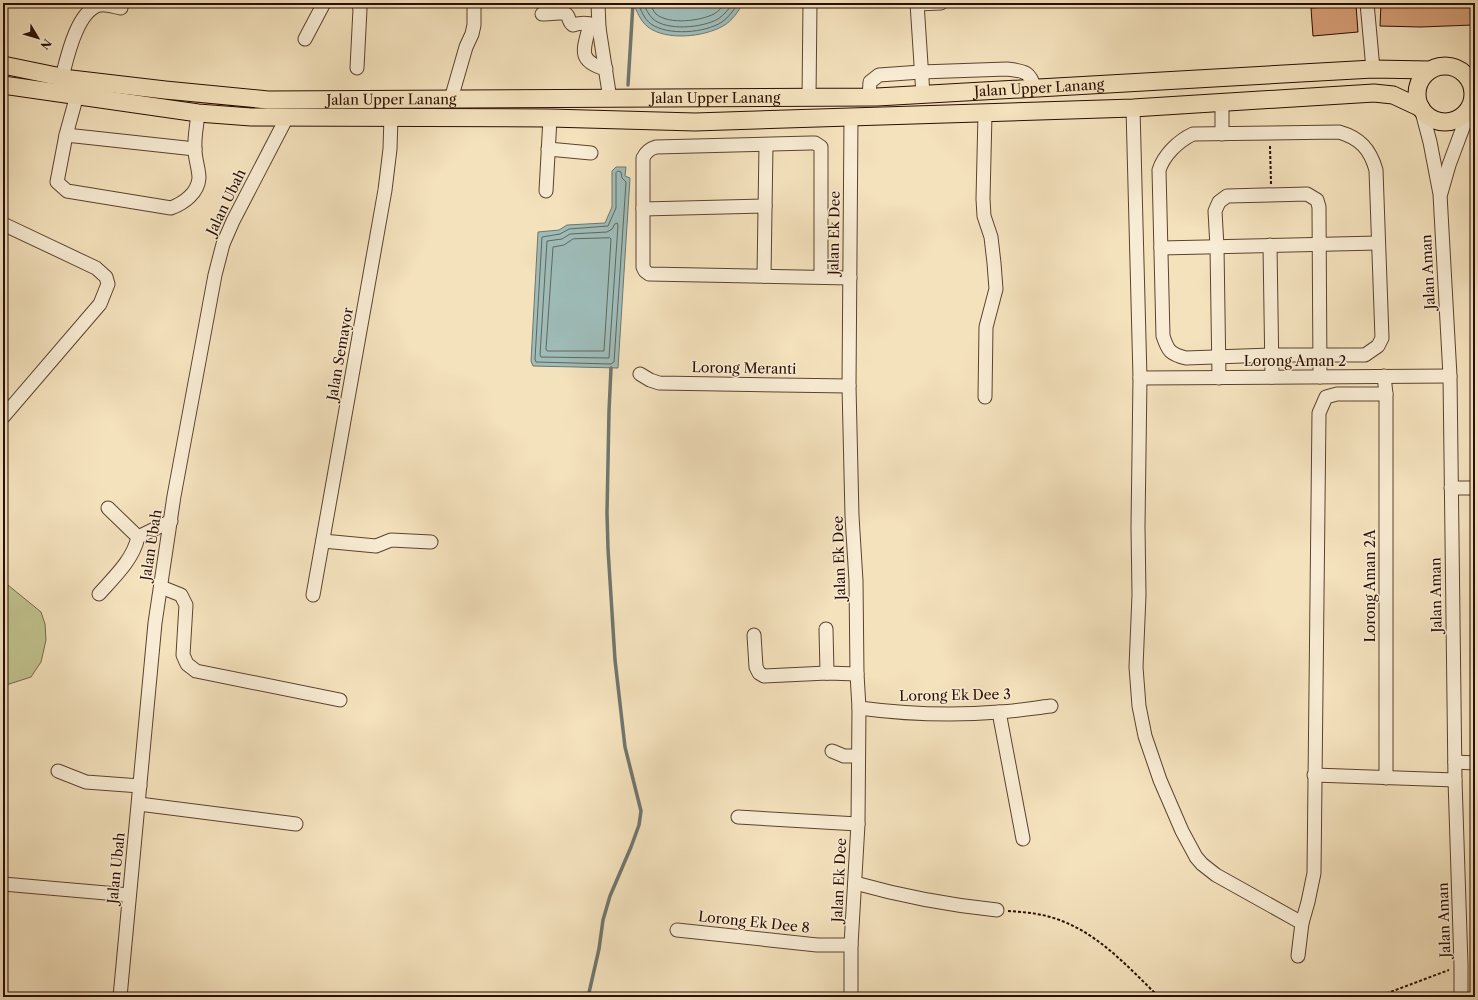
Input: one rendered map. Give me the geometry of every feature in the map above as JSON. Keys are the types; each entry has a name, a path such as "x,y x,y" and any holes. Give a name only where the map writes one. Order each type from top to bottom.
{"main road":[{"path":"1456,67 1464,72 1471,83 1474,97 1473,104 1466,113 1459,118 1447,122 1434,120 1421,108 1418,100 1417,92 1419,83 1424,76 1430,70 1438,66 1446,65 1456,67 1475,64"},
{"name":"Jalan Upper Lanang","path":"3,65 62,77 165,90 268,100 869,97 1035,89 1373,69 1430,70"},
{"name":"Jalan Upper Lanang","path":"3,85 198,113 251,117 550,118 695,122 985,114 1134,108 1374,93 1393,95 1421,108"}],"street":[{"path":"305,38 324,3"},
{"path":"357,68 360,9 358,3"},
{"path":"451,99 466,47 472,34 474,25 474,3"},
{"path":"598,3 595,26 584,50 585,57 588,62 606,69"},
{"path":"809,98 810,3"},
{"path":"923,95 917,4 941,3"},
{"path":"1367,3 1373,69"},
{"path":"62,77 70,44 83,18 91,8 101,4 121,8"},
{"path":"542,14 565,14 569,22 573,25 581,22 595,26"},
{"path":"595,26 606,69 610,99"},
{"path":"869,97 870,82 879,75 921,72 1007,69 1017,70 1032,78 1035,89"},
{"path":"77,95 66,135 57,182 67,191 171,208 181,204 189,198 199,179 195,149 198,113"},
{"path":"1222,103 1222,134"},
{"path":"1440,194 1449,165 1473,104"},
{"path":"1134,108 1140,378 1138,527 1139,595 1136,667 1139,706 1145,736 1151,758 1182,831 1191,849 1202,864 1216,875 1302,923"},
{"path":"1421,108 1430,142 1440,194"},
{"path":"985,114 984,216 991,237 996,289 986,327 985,397"},
{"name":"Jalan Ubah","path":"120,997 155,623 171,521 212,290 223,244 233,221 288,117"},
{"name":"Jalan Semayor","path":"313,595 385,190 390,149 391,117"},
{"name":"Jalan Ek Dee","path":"851,117 849,386 852,516 856,581 858,708 858,824 851,944 851,997"},
{"path":"546,191 550,118"},
{"path":"695,122 695,145"},
{"path":"1339,132 1350,135 1361,143 1372,157 1376,170 1382,338 1374,350 1365,355 1271,354 1186,358 1174,354 1168,348 1163,336 1159,170 1162,162 1183,139 1193,134 1270,133 1339,132"},
{"path":"66,135 195,149"},
{"path":"821,277 821,147 815,143 695,145 656,147 648,150 645,154 643,158 643,267 647,273 850,278"},
{"path":"764,276 766,145"},
{"path":"548,149 591,153"},
{"path":"1219,378 1215,211 1219,202 1226,196 1271,194 1307,194 1317,200 1319,207 1320,377"},
{"name":"Jalan Aman","path":"1440,194 1450,376 1454,762 1461,997"},
{"path":"643,209 765,206"},
{"path":"3,224 96,268 106,277 108,284 100,304 3,417"},
{"path":"1161,248 1378,243"},
{"path":"1270,245 1272,377"},
{"name":"Lorong Meranti","path":"640,374 659,383 849,386"},
{"name":"Lorong Aman 2A","path":"1384,376 1386,394 1386,778"},
{"name":"Lorong Aman 2","path":"1140,378 1450,376"},
{"path":"1298,956 1302,923 1314,873 1319,413 1326,397 1337,394 1386,394"},
{"path":"1451,488 1475,488"},
{"path":"108,508 138,537"},
{"path":"138,537 171,521"},
{"path":"99,594 130,557 136,548 138,537"},
{"path":"323,541 376,546 391,540 431,542"},
{"path":"161,587 181,595 186,605 184,655 187,664 196,671 340,700"},
{"path":"826,629 827,673"},
{"path":"754,634 756,667 759,673 764,676 827,673 857,674"},
{"name":"Lorong Ek Dee 3","path":"858,708 891,712 920,713 999,712 1051,706"},
{"path":"999,712 1023,839"},
{"path":"832,751 844,756 858,756"},
{"path":"1454,762 1475,763"},
{"path":"58,771 86,782 140,786"},
{"path":"1314,775 1455,780"},
{"path":"139,804 296,824"},
{"path":"738,817 858,824"},
{"path":"855,883 891,894 944,904 997,910"},
{"path":"3,884 129,895"},
{"name":"Lorong Ek Dee 8","path":"678,930 817,945 851,944"}],"path":[{"path":"1270,133 1271,194"},
{"path":"997,910 1030,912 1061,920 1078,928 1111,951 1159,997"},
{"path":"1377,997 1461,965"}],"green space":[{"path":"3,581 41,612 45,624 46,640 41,662 31,677 3,686"}],"water":[{"path":"633,3 743,3 729,22 715,30 696,35 675,36 656,31 645,25"},
{"path":"616,167 626,167 625,176 630,178 618,368 533,366 531,361 538,232 559,230 567,225 605,223 612,207 612,171"}],"building":[{"path":"1381,3 1473,3 1473,25 1421,27 1380,26"},
{"path":"1356,5 1358,32 1313,36 1311,8"}],"waterway":[{"path":"628,85 633,3"},
{"path":"588,997 599,949 603,920 610,896 639,825 641,811 625,747 615,660 607,513 611,368"}]}
